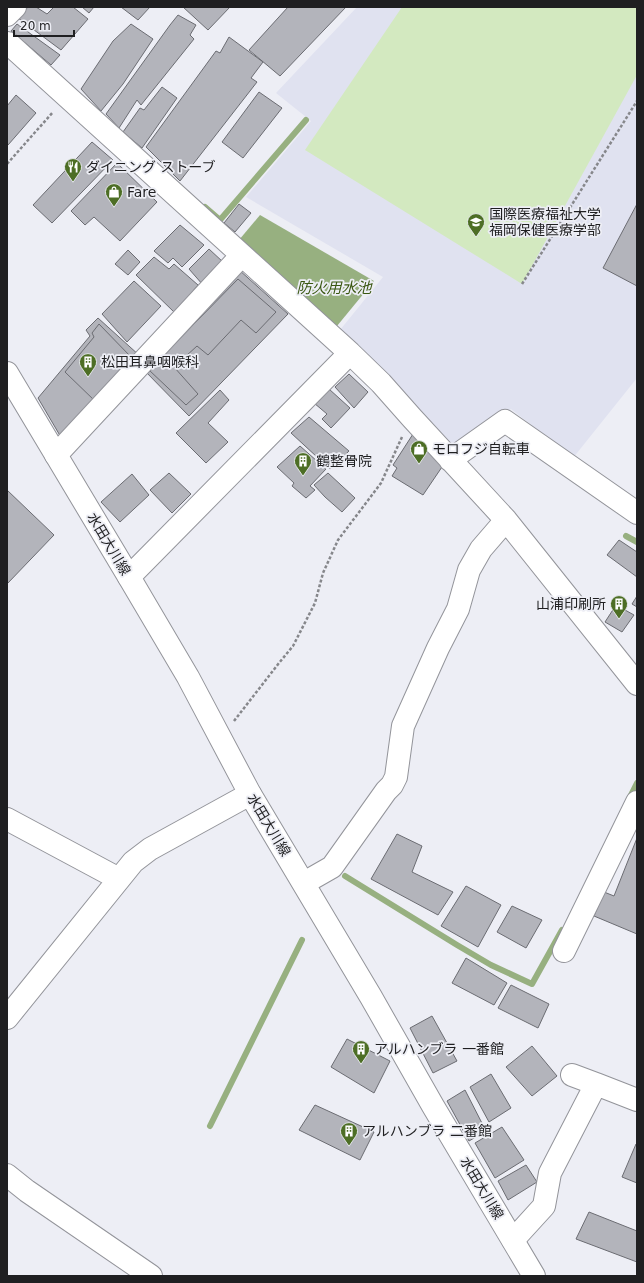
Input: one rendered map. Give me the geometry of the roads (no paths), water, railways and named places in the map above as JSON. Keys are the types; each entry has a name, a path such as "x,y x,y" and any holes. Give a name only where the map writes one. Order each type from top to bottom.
{"street":[{"path":"7,15 15,7"},
{"path":"8,44 350,353 381,383 506,520 637,684"},
{"path":"56,455 242,255"},
{"path":"129,577 350,353"},
{"name":"水田大川線","path":"7,373 188,677 250,794 304,883 534,1276"},
{"path":"450,460 505,421 637,513"},
{"path":"304,883 332,866 396,777 403,726 438,648 458,609 469,570 481,549 506,520"},
{"path":"7,1018 133,862 150,849 250,794"},
{"path":"564,951 637,802"},
{"path":"7,820 119,879"},
{"path":"572,1075 637,1100"},
{"path":"513,1240 544,1206 550,1173 596,1084"},
{"path":"7,1175 27,1191 151,1276"}],"water":[{"name":"防火用水池","path":"260,215 374,281 337,326 239,240"}],"waterway":[{"path":"205,207 220,220 306,120"},
{"path":"626,536 637,542"},
{"path":"629,799 637,783"},
{"path":"345,876 491,965 532,984 562,930"},
{"path":"210,1126 302,940"}],"place":[{"name":"ダイニング ストーブ","path":"73,182"},
{"name":"Fare","path":"114,207"},
{"name":"国際医療福祉大学 福岡保健医療学部","path":"476,237"},
{"name":"松田耳鼻咽喉科","path":"88,377"},
{"name":"モロフジ自転車","path":"419,464"},
{"name":"鶴整骨院","path":"303,476"},
{"name":"山浦印刷所","path":"619,619"},
{"name":"アルハンブラ 一番館","path":"361,1064"},
{"name":"アルハンブラ 二番館","path":"349,1146"}]}
